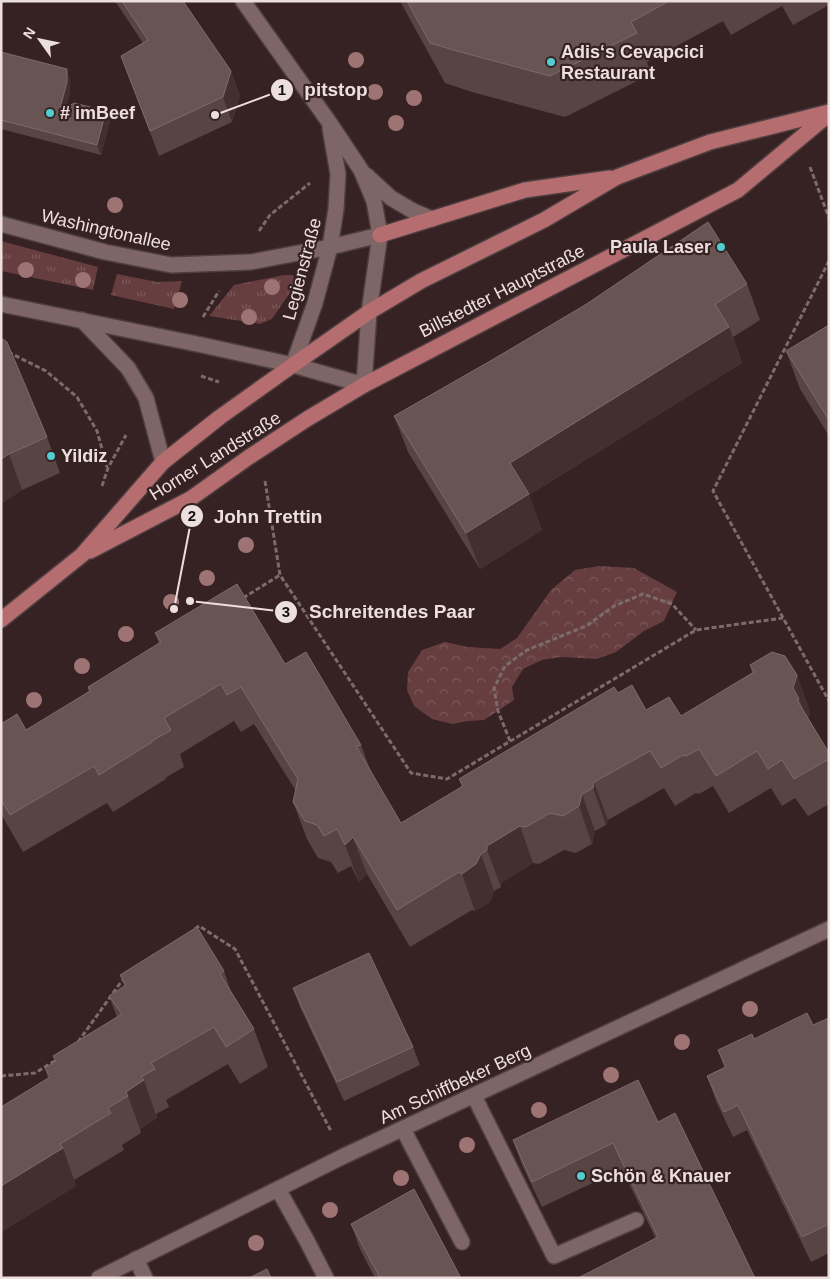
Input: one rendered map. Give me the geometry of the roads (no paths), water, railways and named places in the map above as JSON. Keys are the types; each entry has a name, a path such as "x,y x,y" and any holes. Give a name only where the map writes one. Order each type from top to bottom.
{"main road":[{"name":"Billstedter Hauptstraße","path":"364,385 738,190 829,113"},
{"name":"Billstedter Hauptstraße","path":"293,365 369,312 420,281 544,220 617,177 710,142 829,113"},
{"name":"Billstedter Hauptstraße","path":"380,235 525,190 617,177"},
{"name":"Horner Landstraße","path":"1,620 82,555 163,462 220,417 293,365"},
{"name":"Horner Landstraße","path":"82,555 190,499 307,419 364,385"}],"street":[{"name":"Legienstraße","path":"243,1 361,170 374,201 380,235 369,312 364,385"},
{"name":"Legienstraße","path":"293,365 330,247 336,209 338,174 329,122"},
{"name":"Legienstraße","path":"361,170 391,198 413,211 432,219"},
{"name":"Washingtonallee","path":"1,224 105,252 171,265 251,262 330,247 380,235"},
{"path":"1,304 202,344 293,365 364,385"},
{"path":"82,320 128,368 146,398 163,462"},
{"name":"Am Schiffbeker Berg","path":"100,1278 344,1156 829,929"},
{"path":"474,1096 554,1256 636,1220"},
{"path":"403,1129 462,1242"},
{"path":"278,1189 326,1278"},
{"path":"136,1259 145,1278"}],"place":[{"name":"Adis‘s Cevapcici Restaurant","path":"551,62"},
{"name":"# imBeef","path":"50,113"},
{"name":"pitstop","path":"215,115"},
{"name":"Paula Laser","path":"721,247"},
{"name":"Yildiz","path":"51,456"},
{"name":"Schreitendes Paar","path":"190,601"},
{"name":"John Trettin","path":"174,609"},
{"name":"Schön & Knauer","path":"581,1176"}]}
